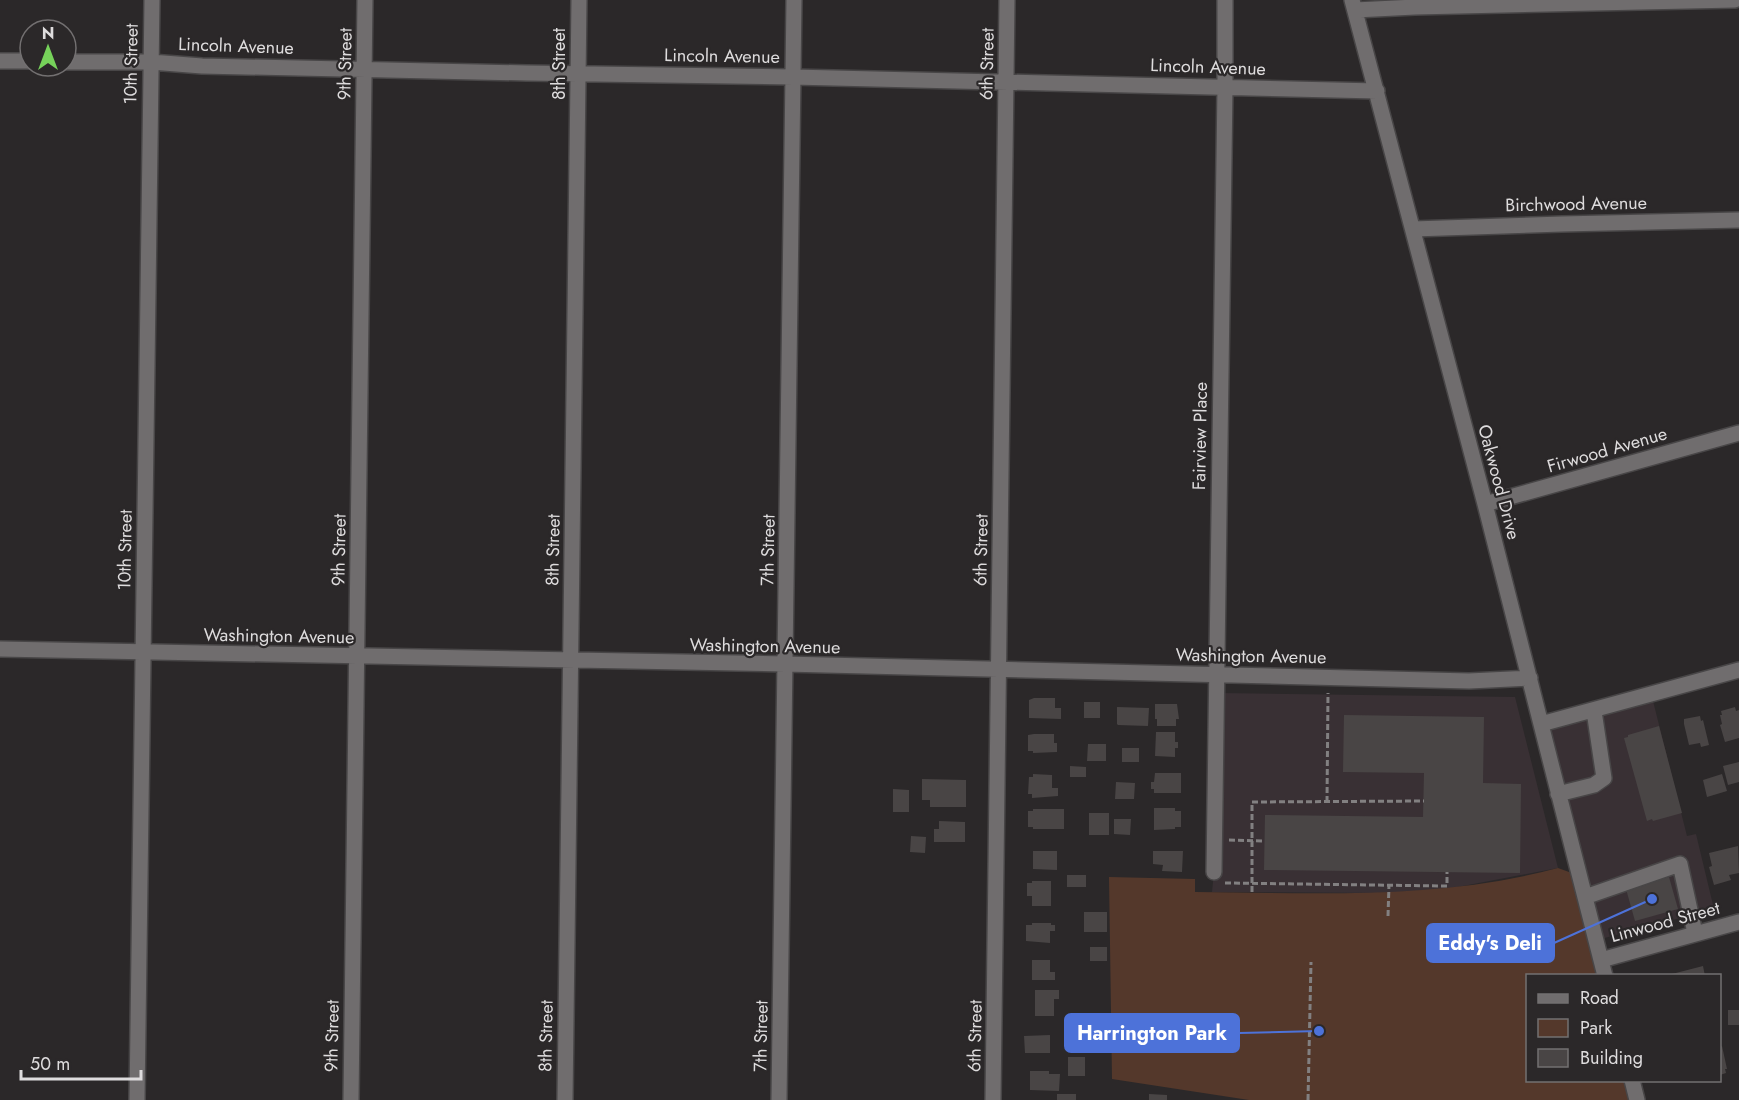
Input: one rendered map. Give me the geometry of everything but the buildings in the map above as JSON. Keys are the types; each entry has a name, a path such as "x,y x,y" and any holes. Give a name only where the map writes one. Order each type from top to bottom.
{"street":[{"name":"10th Street","path":"137,1100 152,0"},
{"name":"9th Street","path":"351,1100 365,0"},
{"name":"8th Street","path":"565,1100 579,0"},
{"name":"7th Street","path":"779,1100 794,0"},
{"name":"6th Street","path":"993,1100 1007,0"},
{"name":"Fairview Place","path":"1216,877 1225,0"},
{"path":"1354,5 1415,7 1735,0"},
{"name":"Oakwood Drive","path":"1354,5 1485,504 1605,974"},
{"path":"0,61 18,61"},
{"name":"Lincoln Avenue","path":"78,62 1377,91"},
{"name":"Birchwood Avenue","path":"1413,229 1739,220"},
{"name":"Firwood Avenue","path":"1485,504 1739,433"},
{"name":"Washington Avenue","path":"0,649 786,664 1469,681 1530,678"},
{"path":"1541,724 1739,670"},
{"path":"1558,794 1594,785 1604,778 1594,711"},
{"path":"1585,897 1680,864 1695,933"},
{"name":"Linwood Street","path":"1601,960 1739,922"},
{"path":"1632,1082 1637,1100"}],"path":[{"path":"1327,802 1328,692"},
{"path":"1252,892 1252,802 1424,801"},
{"path":"1229,840 1264,841"},
{"path":"1216,877 1252,883 1447,886 1447,872"},
{"path":"1388,916 1389,885"},
{"path":"1308,1100 1311,962"}],"shaded area":[{"path":"1218,693 1515,697 1558,868 1442,890 1378,893 1212,892"},
{"path":"1652,697 1687,836 1696,834 1714,909 1597,940 1541,724"}],"green space":[{"path":"1558,868 1580,876 1605,974 1526,974 1526,1082 1632,1082 1637,1100 1249,1100 1112,1079 1109,877 1195,879 1195,892 1332,893 1423,890 1513,878"}],"place":[{"name":"Eddy's Deli","path":"1652,899"},
{"name":"Harrington Park","path":"1319,1031"}]}
